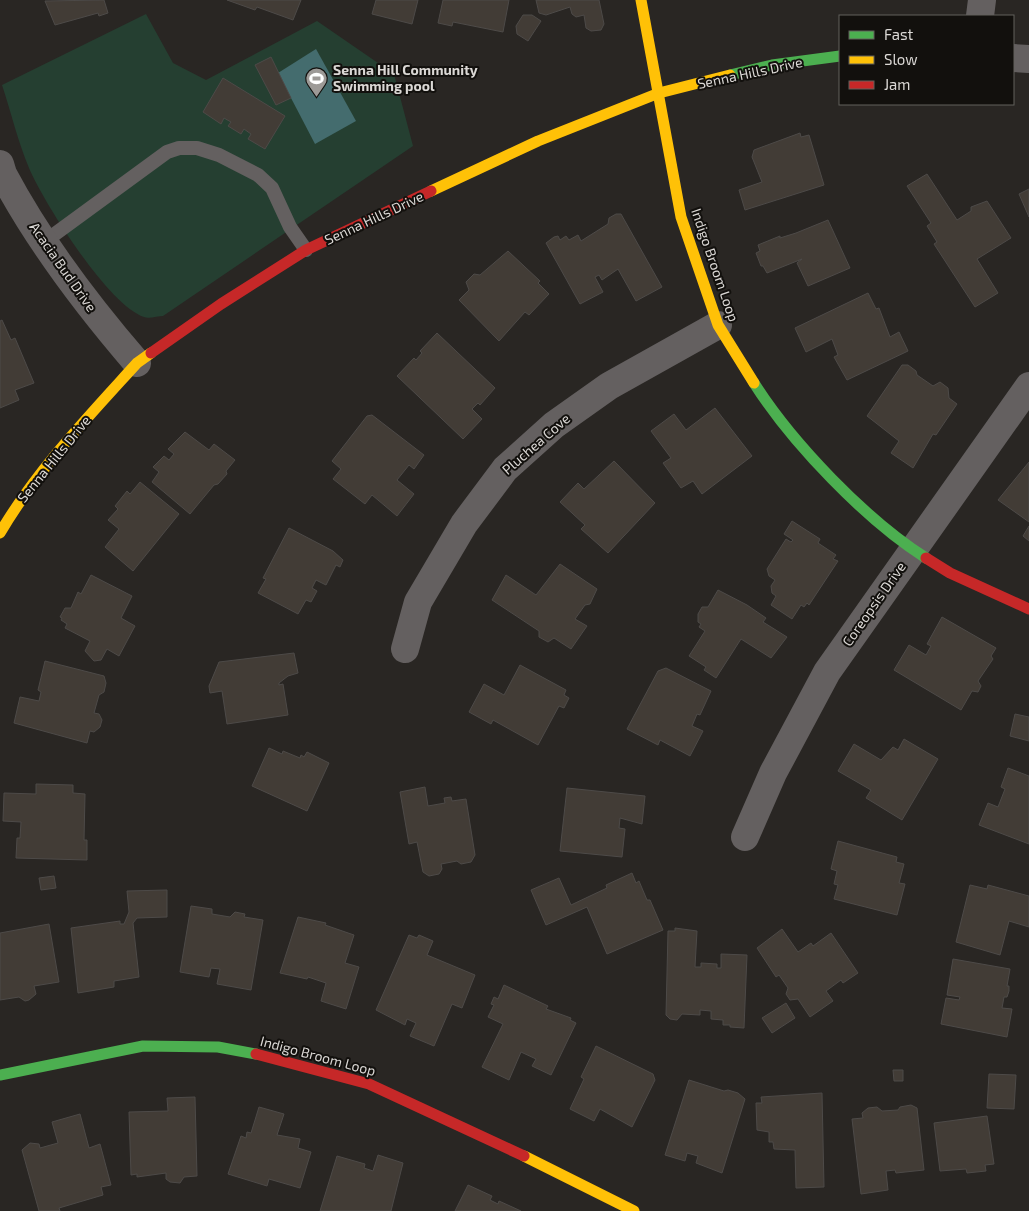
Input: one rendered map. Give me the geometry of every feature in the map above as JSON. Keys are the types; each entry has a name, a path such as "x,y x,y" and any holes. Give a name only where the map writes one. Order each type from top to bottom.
{"street":[{"name":"Indigo Broom Loop","path":"641,0 681,217 718,325 758,389 798,442 851,497 912,549 950,573 1029,609"},
{"path":"980,15 982,0"},
{"name":"Senna Hills Drive","path":"0,534 10,514 56,453 136,363 220,304 306,250 538,141 659,93 772,65 839,56"},
{"path":"1014,58 1029,59"},
{"name":"Acacia Bud Drive","path":"0,164 18,203 44,242 99,319 136,363"},
{"name":"Pluchea Cove","path":"405,649 418,602 464,524 505,468 554,425 609,386 718,325"},
{"name":"Coreopsis Drive","path":"745,837 773,773 828,672 912,549 1029,386"},
{"name":"Indigo Broom Loop","path":"0,1075 142,1046 218,1047 274,1058 369,1084 505,1146 634,1211"}],"lane":[{"path":"44,242 167,152 179,148 197,148 219,155 258,175 272,188 290,228 306,250"}],"green space":[{"path":"146,14 173,63 206,80 317,21 394,74 413,146 163,316 148,318 129,309 113,294 62,227 29,168 2,85"}],"water":[{"name":"Senna Hill Community Swimming pool","path":"316,49 356,121 315,144 278,73"}],"building":[{"path":"104,0 108,13 99,16 98,13 55,25 45,1"},
{"path":"227,0 301,0 293,20 257,7 255,10"},
{"path":"376,0 418,0 412,24 372,14"},
{"path":"443,0 509,0 503,32 453,22 452,26 438,23"},
{"path":"536,0 599,0 604,24 601,30 591,31 586,28 584,15 576,17 572,14 570,7 546,15 539,13"},
{"path":"523,15 532,15 541,21 528,41 517,34 516,26"},
{"path":"271,57 291,98 276,105 255,65"},
{"path":"223,78 285,116 265,149 248,139 251,134 244,129 241,134 228,126 231,122 224,118 221,124 203,112"},
{"path":"800,133 801,137 809,135 824,185 745,210 739,190 762,182 752,157 754,150"},
{"path":"927,174 957,220 971,211 971,207 987,201 1011,238 977,259 998,293 975,307 934,244 937,242 927,226 931,223 907,186"},
{"path":"1029,189 1029,217 1019,194"},
{"path":"616,214 621,214 662,287 636,301 618,269 602,280 599,275 595,277 603,292 580,304 546,243 558,236 560,240 566,236 569,240 578,235 581,241 608,224 609,218"},
{"path":"828,220 850,268 808,286 797,263 802,259 767,273 763,266 761,266 756,253 760,251 758,245"},
{"path":"508,251 540,281 538,283 549,294 529,315 525,312 499,341 459,300 469,290 466,282 474,274 480,275"},
{"path":"868,293 876,309 879,308 890,337 899,332 908,351 847,380 834,357 838,355 832,339 806,352 795,328"},
{"path":"2,320 11,340 15,338 34,383 15,390 19,400 0,408 0,321"},
{"path":"437,333 495,388 480,405 478,403 472,409 482,419 463,439 397,376 414,358 416,360 422,353 420,351"},
{"path":"902,365 908,365 916,371 917,375 933,386 940,382 948,388 949,398 957,404 936,435 933,434 913,468 891,453 899,441 867,416"},
{"path":"715,408 752,456 702,494 693,481 681,488 663,463 671,458 651,431 674,414 686,430"},
{"path":"372,415 424,455 414,469 409,465 397,480 414,494 397,516 372,495 365,504 333,479 341,469 332,461 367,416"},
{"path":"185,432 209,450 214,444 235,460 226,471 227,474 218,484 214,485 190,514 152,482 159,472 153,467 164,456 169,460 174,454 168,449"},
{"path":"614,461 655,503 608,553 581,529 585,525 560,502 578,483 584,489"},
{"path":"1029,462 1029,522 998,500"},
{"path":"140,482 179,514 133,571 105,547 119,529 108,520 118,509 115,506 127,491 130,494"},
{"path":"792,521 820,539 818,543 836,555 833,559 838,561 809,605 807,603 804,607 801,605 792,619 771,605 776,596 772,593 771,586 775,580 769,576 767,569 786,539 791,542 793,540 784,534"},
{"path":"1029,526 1029,541 1023,536"},
{"path":"289,528 333,551 343,560 340,567 336,565 326,585 316,580 312,588 317,591 311,602 306,600 298,614 258,593 266,579 263,578"},
{"path":"560,564 597,589 590,604 585,605 575,619 587,626 571,649 554,638 548,642 539,637 539,631 492,600 506,575 536,595"},
{"path":"91,575 132,596 121,618 135,626 119,656 107,649 101,660 94,661 85,651 90,641 65,628 67,624 60,617 65,608 71,608 78,592 81,594"},
{"path":"718,590 747,605 766,618 763,622 787,637 771,658 741,639 716,678 704,670 706,667 689,656 705,631 699,627 701,624 698,622 698,614 702,607 708,607"},
{"path":"942,617 996,648 991,656 993,659 978,681 981,686 978,692 972,691 961,710 894,670 909,645 926,655 931,646 927,644"},
{"path":"294,653 298,673 288,676 279,683 279,685 283,684 288,715 227,724 222,691 210,693 209,686 219,662"},
{"path":"45,661 104,676 106,683 104,692 99,695 94,713 99,714 102,720 100,727 94,732 90,731 87,743 14,723 20,697 39,701 41,692 38,690"},
{"path":"520,665 566,690 564,695 569,698 564,708 559,706 538,745 493,720 491,724 469,712 484,684 504,695"},
{"path":"666,668 711,691 700,715 697,714 692,726 703,731 690,756 660,740 658,745 627,729 658,671"},
{"path":"1015,714 1029,717 1029,741 1010,736"},
{"path":"904,739 938,759 902,820 866,798 871,790 838,771 854,744 881,760 893,747 898,750"},
{"path":"269,748 282,754 283,751 300,758 301,755 304,757 307,752 329,763 307,811 252,786"},
{"path":"1008,768 1029,776 1029,844 979,825 988,803 998,807 1005,789 1001,787"},
{"path":"36,784 73,785 73,793 85,794 84,840 87,840 87,860 16,858 17,838 20,838 21,822 3,821 4,793 36,794"},
{"path":"425,787 428,806 445,803 444,798 451,797 452,801 466,799 475,855 471,862 461,864 457,861 441,864 442,869 439,874 429,876 423,872 417,842 409,844 400,792"},
{"path":"567,788 645,796 642,824 620,818 619,828 625,829 622,857 560,851"},
{"path":"838,841 897,857 896,862 904,864 899,883 905,884 897,915 834,899 838,885 834,884 837,871 831,869"},
{"path":"632,873 636,883 639,881 647,900 650,900 663,930 607,954 587,907 546,925 531,890 559,878 571,905 607,888 606,885"},
{"path":"54,876 56,888 41,890 39,878"},
{"path":"970,885 987,889 988,885 1029,896 1029,927 1009,921 1000,955 956,942"},
{"path":"167,890 167,917 137,918 133,923 139,977 114,981 114,987 78,993 71,928 120,921 120,924 124,924 129,912 127,891"},
{"path":"191,906 212,909 212,914 230,917 235,912 245,914 244,917 263,920 251,990 217,984 220,969 211,968 209,977 180,972"},
{"path":"298,917 326,923 325,925 354,935 345,963 359,967 346,1009 321,1001 326,983 308,977 307,979 280,973"},
{"path":"49,924 59,982 34,986 36,994 29,1000 25,1001 19,997 0,1000 0,933"},
{"path":"675,928 697,931 695,967 701,967 701,963 717,964 717,968 721,968 721,954 747,955 744,1028 730,1027 730,1025 723,1025 723,1020 711,1019 711,1011 700,1010 700,1015 682,1014 677,1020 670,1019 666,1015 668,931 675,931"},
{"path":"782,929 798,952 811,943 813,946 831,933 858,973 843,983 841,980 826,991 833,1001 810,1017 798,999 790,1000 786,994 788,988 779,975 776,977 757,948"},
{"path":"409,935 417,938 419,935 433,941 427,955 475,975 462,1008 452,1004 434,1046 410,1036 416,1023 407,1019 405,1025 376,1010"},
{"path":"953,959 1010,969 1007,986 1009,986 1009,991 1007,997 1004,997 1002,1008 1012,1009 1007,1037 941,1024 946,998 959,1000 960,997 947,995"},
{"path":"504,985 548,1006 546,1009 571,1018 570,1020 576,1023 551,1075 532,1066 536,1059 521,1052 509,1080 482,1067 503,1024 488,1017 494,1005 491,1004 494,997 498,999"},
{"path":"786,1003 795,1018 772,1033 762,1018"},
{"path":"596,1046 653,1074 655,1080 632,1127 600,1109 594,1121 570,1109 584,1079 581,1077"},
{"path":"893,1070 903,1070 903,1081 894,1081"},
{"path":"989,1074 1016,1075 1014,1109 987,1108"},
{"path":"689,1080 724,1091 728,1090 738,1093 745,1099 722,1173 696,1163 698,1156 687,1153 685,1161 665,1155"},
{"path":"822,1093 824,1187 796,1188 795,1150 774,1149 773,1142 769,1142 769,1132 757,1130 756,1103 762,1103 761,1097"},
{"path":"195,1097 197,1176 184,1177 180,1183 170,1182 166,1179 166,1173 137,1177 137,1174 131,1175 129,1112 168,1111 167,1098"},
{"path":"911,1105 917,1108 924,1170 896,1173 895,1170 886,1171 888,1190 861,1194 852,1119 863,1118 862,1113 868,1108 877,1107 882,1111 898,1110 900,1107"},
{"path":"259,1107 284,1114 277,1135 300,1139 298,1148 311,1152 300,1188 269,1179 267,1186 228,1174 241,1136 246,1138 247,1132 251,1133"},
{"path":"80,1114 89,1148 100,1144 111,1185 101,1187 103,1195 59,1208 60,1211 39,1211 22,1150 30,1143 39,1144 40,1148 58,1143 52,1122"},
{"path":"987,1116 994,1164 985,1165 986,1171 967,1173 966,1169 940,1171 934,1123"},
{"path":"378,1155 403,1163 391,1211 320,1211 337,1156 365,1164 364,1168 373,1171"},
{"path":"468,1185 492,1196 490,1200 498,1204 499,1201 521,1211 455,1211"}],"traffic: fast":[{"path":"730,75 772,65 839,56"},
{"path":"754,383 788,430 832,479 879,523 926,558"},
{"path":"0,1075 143,1046 218,1047 256,1054"}],"traffic: slow":[{"path":"641,0 681,217 718,325 754,383"},
{"path":"431,191 538,141 659,93 730,75"},
{"path":"0,533 30,487 64,445 137,363 151,353"},
{"path":"524,1156 634,1211"}],"traffic: jam":[{"path":"151,353 221,304 306,250 431,191"},
{"path":"926,558 950,573 1029,609"},
{"path":"256,1054 369,1084 524,1156"}],"place":[{"name":"Senna Hill Community Swimming pool","path":"317,97"}]}
